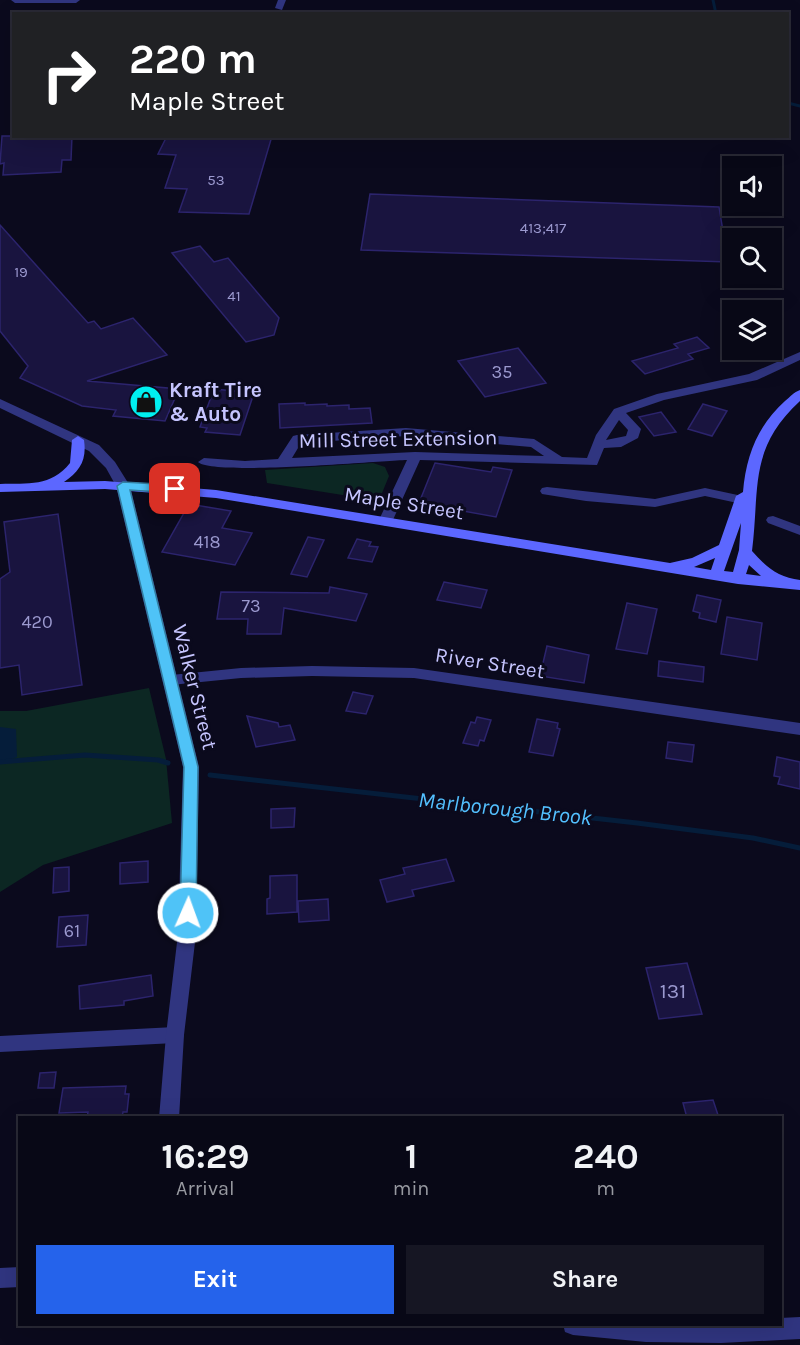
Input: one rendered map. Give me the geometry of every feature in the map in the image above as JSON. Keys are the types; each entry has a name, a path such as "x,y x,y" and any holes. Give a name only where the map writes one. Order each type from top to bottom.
{"main road":[{"path":"716,575 756,454 768,428 781,411 800,394"},
{"path":"50,486 75,466 80,455 78,440"},
{"path":"738,579 745,551 749,480"},
{"name":"Maple Street","path":"0,488 123,486 216,494 738,579 793,584"},
{"path":"663,567 695,562 724,548"},
{"path":"745,551 766,574 793,584"}],"street":[{"path":"15,0 76,0"},
{"path":"618,412 635,429 632,438 616,444 598,444 607,426 618,412 661,397 753,377 800,356"},
{"name":"Walker Street","path":"0,403 94,448 108,459 123,486 171,680 191,767 187,934 174,1035 169,1116"},
{"path":"283,462 297,439 406,432 534,443 558,460"},
{"name":"Mill Street Extension","path":"204,462 245,465 415,456 592,462 598,444"},
{"path":"385,522 415,456"},
{"path":"547,491 655,503 705,492 742,500"},
{"path":"773,520 800,531"},
{"name":"River Street","path":"171,680 241,673 312,671 414,673 800,729"},
{"path":"0,1044 174,1035"},
{"path":"0,1278 18,1277"},
{"path":"594,1326 646,1331 721,1332 800,1328"}],"green space":[{"path":"373,463 385,467 389,476 380,498 374,500 267,483 265,470"},
{"path":"149,688 166,759 172,823 43,865 0,892 0,711 26,711"}],"water":[{"path":"0,727 16,729 17,757 0,763"}],"building":[{"path":"2,136 72,138 71,160 62,160 61,172 3,175 4,163 0,164"},
{"path":"166,138 271,138 249,214 179,212 187,189 165,188 176,155 158,154"},
{"path":"370,194 719,207 722,228 722,262 361,250"},
{"path":"0,225 88,323 94,321 101,329 133,318 167,355 87,381 179,389 165,421 113,416 116,410 82,406 20,378 28,366 0,331"},
{"path":"200,246 214,262 228,258 279,318 274,335 246,342 172,253"},
{"path":"697,337 709,348 688,354 693,359 645,374 632,361 678,348 674,344"},
{"path":"518,348 546,383 485,397 458,361"},
{"path":"214,389 254,393 240,435 205,432 207,428 200,427"},
{"path":"305,403 305,405 327,404 327,406 349,405 349,409 370,408 372,423 280,428 279,404"},
{"path":"703,404 727,411 712,436 688,429"},
{"path":"661,412 676,432 654,436 639,417"},
{"path":"435,463 491,472 493,467 512,470 496,517 419,503"},
{"path":"189,504 231,511 222,528 252,533 235,565 162,552"},
{"path":"58,514 82,685 22,695 19,665 0,668 0,579 10,572 4,522"},
{"path":"308,537 324,540 307,577 291,574"},
{"path":"357,539 371,542 369,546 378,547 372,562 348,558"},
{"path":"444,582 487,590 481,608 437,600"},
{"path":"330,587 367,594 356,621 284,608 281,634 247,634 248,619 217,619 221,592 329,593"},
{"path":"697,595 721,600 716,622 699,618 700,613 693,611"},
{"path":"627,603 657,609 647,654 616,649"},
{"path":"727,617 762,623 757,660 721,654"},
{"path":"547,646 589,655 584,683 540,676"},
{"path":"659,661 704,667 703,682 658,676"},
{"path":"353,692 373,696 366,714 346,711"},
{"path":"247,716 278,723 279,727 290,725 295,740 256,747"},
{"path":"477,717 491,720 484,741 480,740 478,746 463,743 471,722 475,723"},
{"path":"537,719 558,723 557,728 560,729 553,756 529,752"},
{"path":"668,742 694,745 692,762 666,758"},
{"path":"777,757 800,762 800,789 778,784 780,777 774,776"},
{"path":"295,808 294,827 271,828 271,809"},
{"path":"446,859 454,881 412,890 414,896 387,902 380,880 405,874 403,868"},
{"path":"148,861 148,882 120,884 120,863"},
{"path":"69,867 69,891 53,893 54,868"},
{"path":"297,875 297,912 267,914 270,876"},
{"path":"328,899 329,920 299,922 298,901"},
{"path":"88,915 86,945 57,947 59,917"},
{"path":"687,963 702,1014 659,1019 646,968"},
{"path":"151,975 153,996 124,1001 124,1005 80,1009 79,986"},
{"path":"56,1072 54,1088 38,1088 40,1073"},
{"path":"126,1086 125,1094 129,1094 127,1112 123,1112 122,1116 87,1116 88,1112 59,1113 63,1088"},
{"path":"713,1100 718,1116 686,1116 683,1103"}],"waterway":[{"name":"Marlborough Brook","path":"713,0 716,12"},
{"name":"Marlborough Brook","path":"789,103 800,106"},
{"name":"Marlborough Brook","path":"0,762 85,755 158,760 168,763"},
{"name":"Marlborough Brook","path":"210,775 637,823 753,838 800,848"}],"place":[{"name":"Kraft Tire & Auto","path":"146,402"}],"route":[{"path":"175,489 123,486 191,767 188,913"}]}
